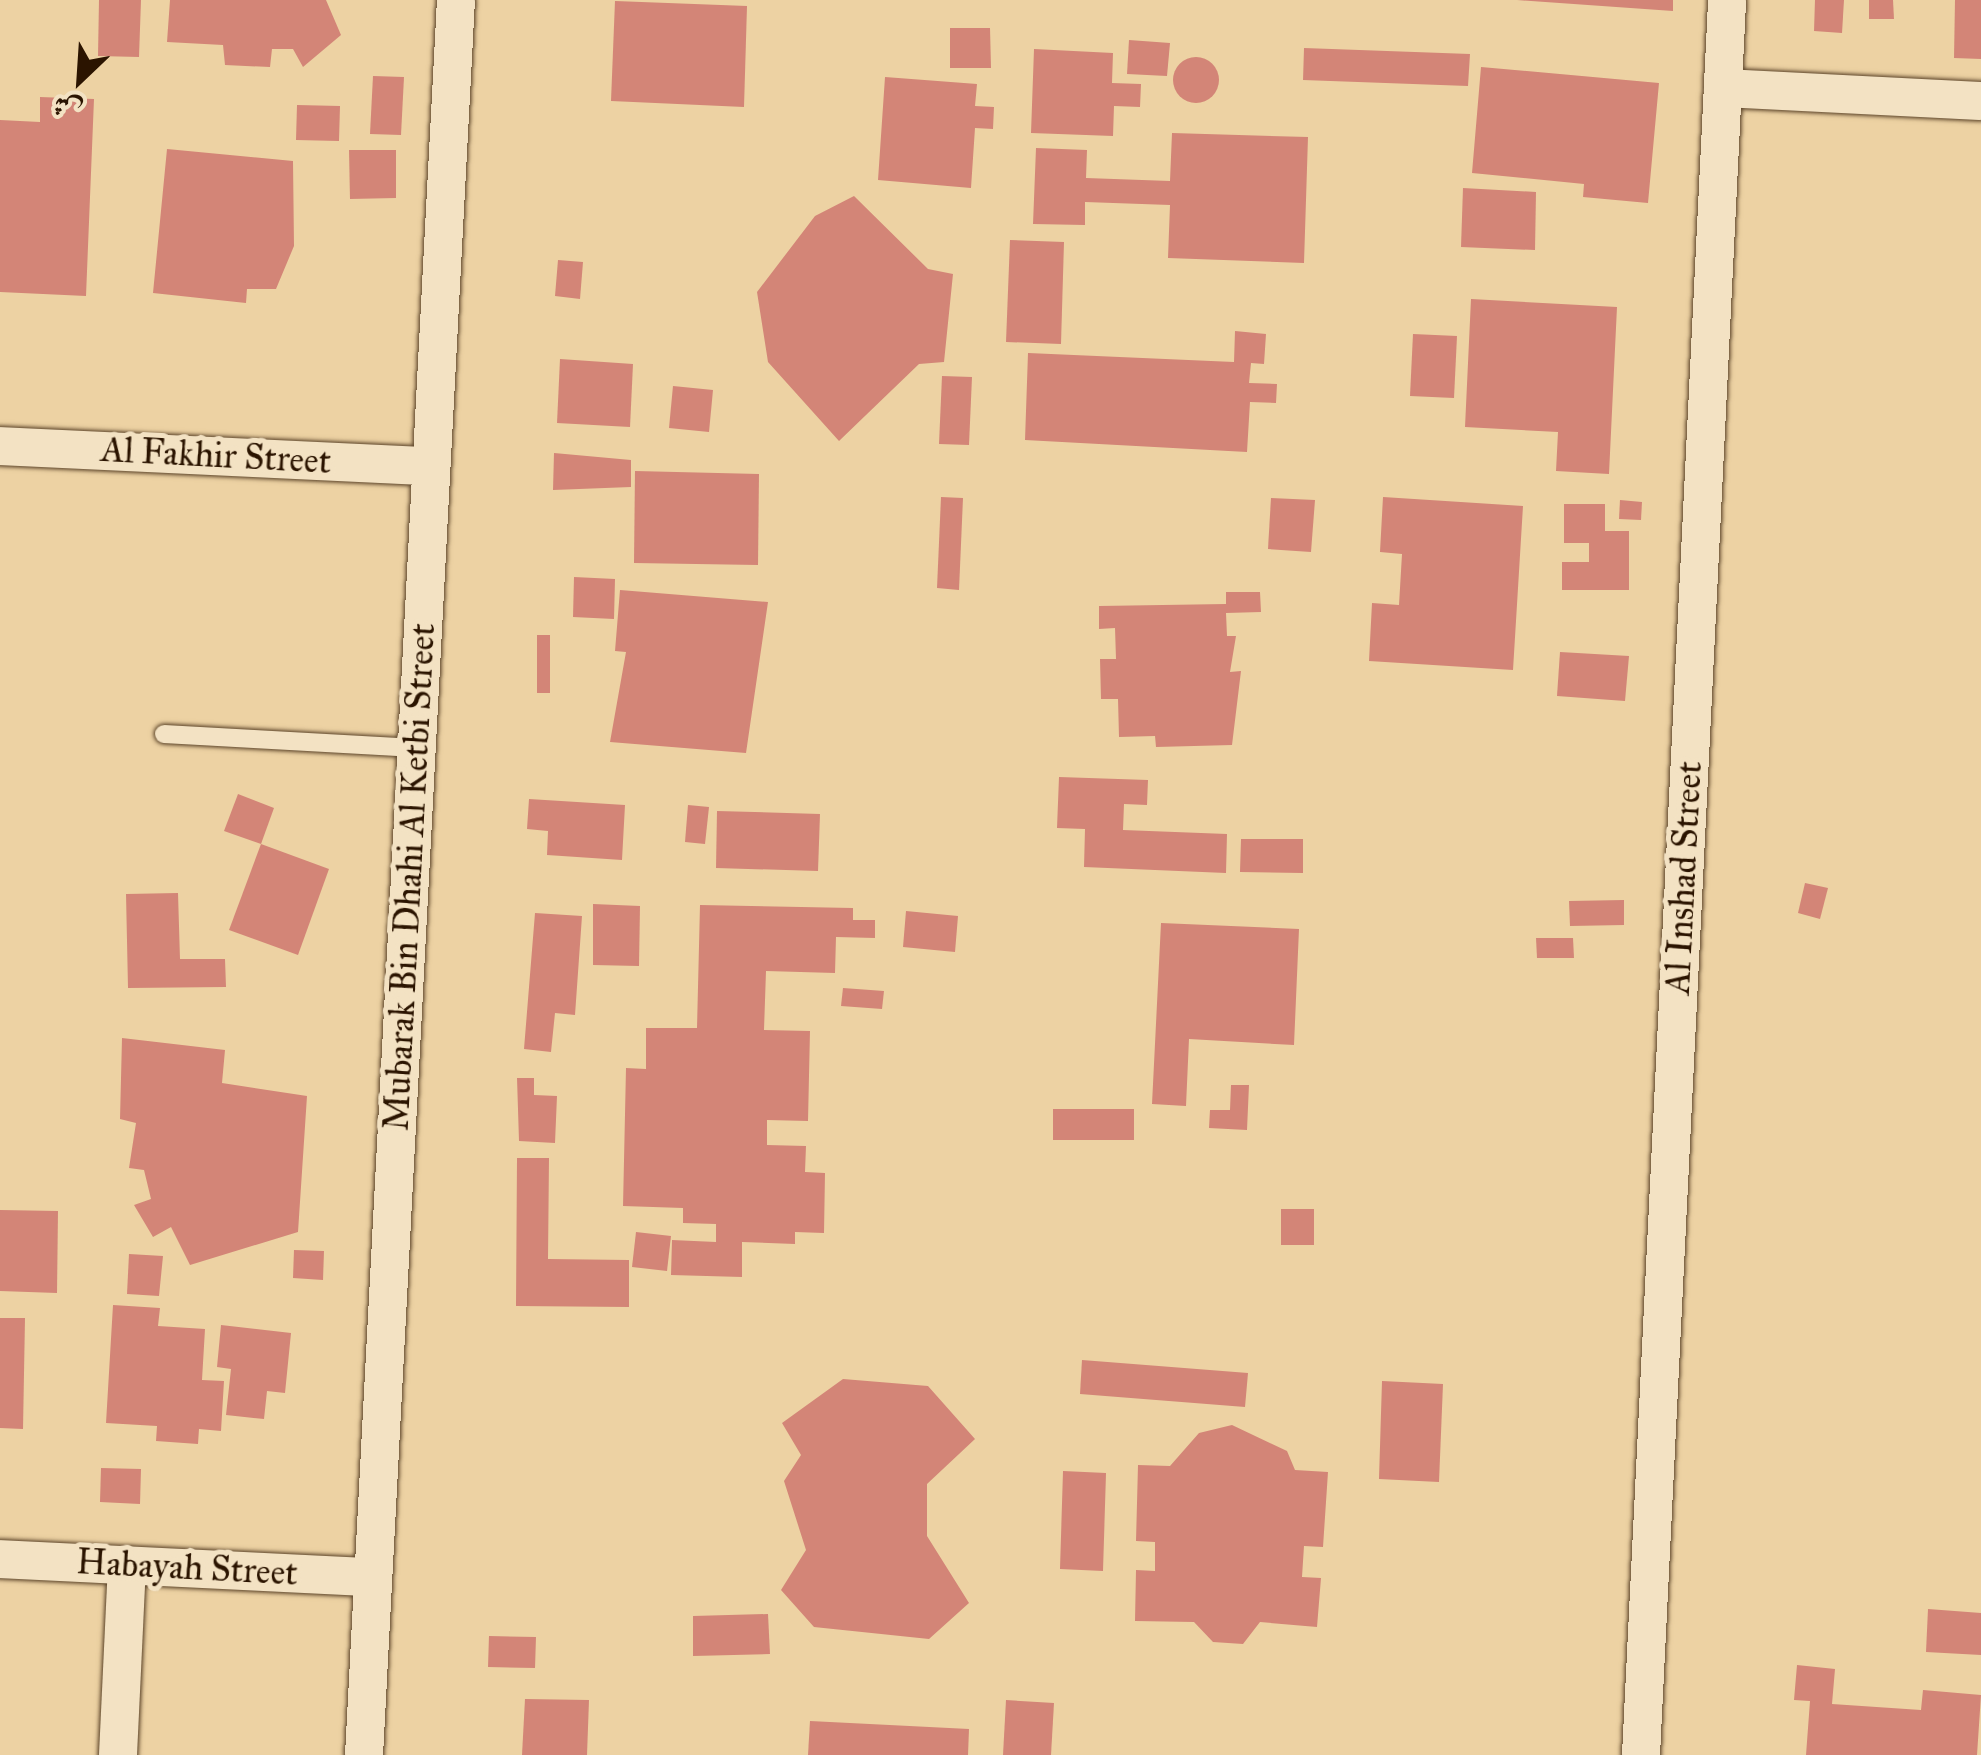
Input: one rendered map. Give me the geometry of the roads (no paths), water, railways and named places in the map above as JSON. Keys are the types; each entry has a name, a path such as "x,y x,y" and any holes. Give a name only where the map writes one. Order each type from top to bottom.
{"street":[{"name":"Mubarak Bin Dhahi Al Ketbi Street","path":"364,1755 456,0"},
{"name":"Al Inshad Street","path":"1641,1755 1727,0"},
{"path":"1723,88 1981,100"},
{"name":"Al Fakhir Street","path":"0,446 432,466"},
{"name":"Habayah Street","path":"0,1559 374,1576"},
{"path":"118,1755 126,1565"}],"lane":[{"path":"164,734 416,748"}]}
